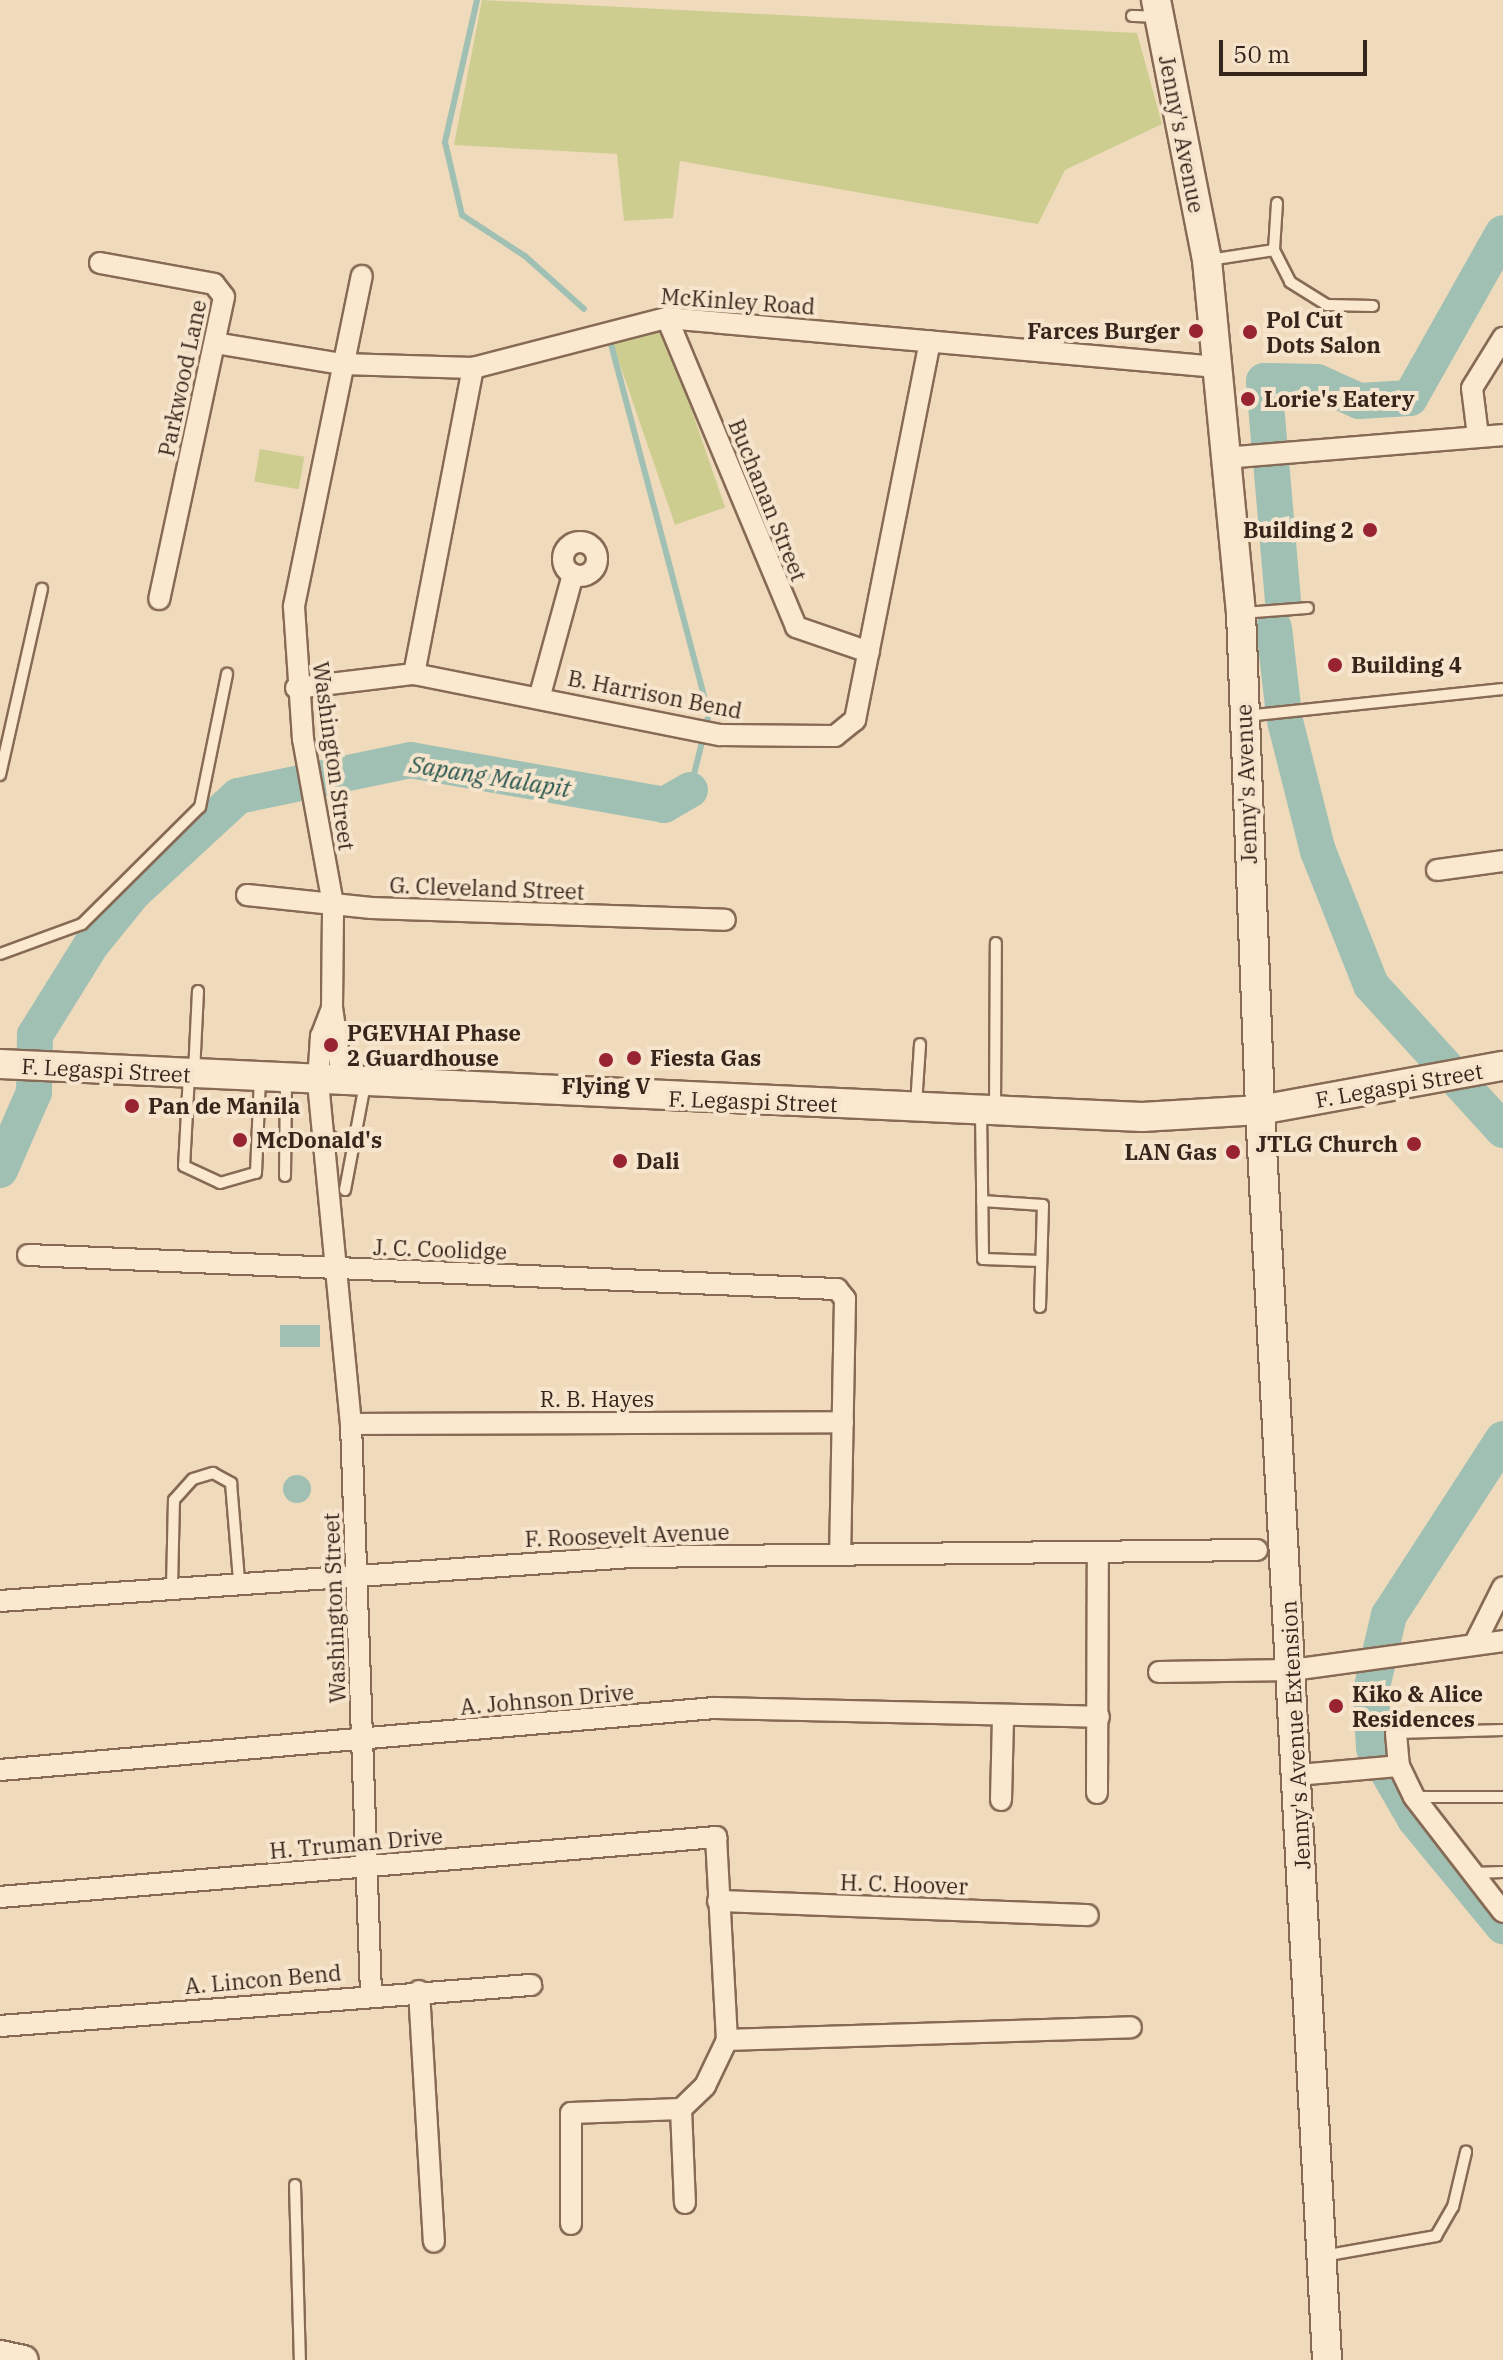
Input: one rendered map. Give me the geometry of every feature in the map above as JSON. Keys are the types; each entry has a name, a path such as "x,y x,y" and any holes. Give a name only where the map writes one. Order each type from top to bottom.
{"street":[{"name":"Jenny's Avenue","path":"1158,9 1207,260 1241,613 1260,1110"},
{"name":"Parkwood Lane","path":"100,263 223,288 215,343 159,599"},
{"name":"Washington Street","path":"362,276 303,543 294,606 296,688 312,797 333,904 332,1008 321,1036 342,1083 324,1132 351,1424 371,1993"},
{"name":"McKinley Road","path":"215,343 342,364 473,368 667,318 1217,367"},
{"name":"Buchanan Street","path":"667,318 796,627 869,652"},
{"path":"1478,436 1472,388 1503,338"},
{"name":"B. Harrison Bend","path":"296,688 414,674 540,695 720,735 819,739 855,720 930,341"},
{"path":"414,674 473,368"},
{"path":"1225,458 1503,435"},
{"path":"540,695 573,574"},
{"path":"1437,870 1503,861"},
{"name":"G. Cleveland Street","path":"247,895 333,904 725,920"},
{"name":"F. Legaspi Street","path":"23,1066 273,1080 1142,1117 1260,1110 1493,1068"},
{"name":"Jenny's Avenue Extension","path":"1260,1110 1327,2360"},
{"name":"Washington Street","path":"334,1221 345,1190"},
{"name":"J. C. Coolidge","path":"28,1255 824,1285 845,1299 843,1422"},
{"path":"840,1553 843,1422"},
{"name":"R. B. Hayes","path":"351,1424 843,1422"},
{"name":"F. Roosevelt Avenue","path":"0,1601 355,1572 840,1553 1257,1550"},
{"path":"1097,1793 1098,1552"},
{"path":"1476,1641 1503,1587"},
{"path":"1159,1672 1292,1670 1476,1641 1503,1641"},
{"name":"A. Johnson Drive","path":"0,1770 740,1707 1099,1717"},
{"path":"1001,1800 1003,1716"},
{"path":"1389,1768 1396,1733"},
{"path":"1298,1775 1389,1768"},
{"path":"1389,1768 1503,1912"},
{"name":"H. Truman Drive","path":"0,1897 716,1837 718,1901"},
{"path":"571,2224 571,2113 681,2109 705,2086 727,2040 718,1901"},
{"name":"H. C. Hoover","path":"718,1901 1088,1915"},
{"name":"A. Lincon Bend","path":"0,2026 371,1993 531,1985"},
{"path":"419,1991 434,2242"},
{"path":"727,2040 1131,2027"},
{"path":"681,2109 685,2203"},
{"path":"0,2355 23,2360"}],"lane":[{"path":"1132,16 1158,9"},
{"path":"1277,203 1274,250 1290,282 1327,305 1373,306"},
{"path":"1207,260 1274,250"},
{"path":"0,775 42,589"},
{"path":"1241,613 1308,608"},
{"path":"0,954 82,924 200,807 227,674"},
{"path":"1243,716 1503,689"},
{"path":"996,943 982,1201 983,1259 1041,1261"},
{"path":"198,991 184,1166 220,1183 256,1173 273,1080"},
{"path":"916,1107 920,1044"},
{"path":"273,1080 285,1176"},
{"path":"342,1083 355,1133 345,1190"},
{"path":"324,1132 339,1142 355,1133"},
{"path":"982,1201 1043,1205 1040,1307"},
{"path":"172,1587 174,1500 193,1479 213,1473 231,1483 239,1581"},
{"path":"1396,1733 1503,1730"},
{"path":"1414,1797 1503,1797"},
{"path":"1471,1873 1503,1872"},
{"path":"1322,2256 1436,2236 1453,2207 1466,2152"},
{"path":"295,2185 300,2360"}],"green space":[{"path":"482,0 1137,33 1162,124 1065,170 1038,224 680,161 673,218 624,221 617,154 454,145"},
{"path":"662,324 725,507 675,525 612,341"},
{"path":"260,449 304,457 299,489 254,481"}],"shaded area":[{"path":"280,1325 320,1325 320,1347 280,1347"},
{"path":"297,1475 307,1479 311,1489 307,1499 297,1503 287,1499 283,1489 287,1479"}],"waterway":[{"name":"Sapang Malapit","path":"477,0 445,142 462,215 525,256 584,309"},
{"path":"1270,452 1264,381 1317,382 1359,401 1410,398 1503,233"},
{"name":"Sapang Malapit","path":"611,344 709,714 690,790"},
{"path":"1271,461 1283,600"},
{"path":"1274,628 1283,706"},
{"path":"1285,721 1318,851 1371,985 1503,1130"},
{"name":"Sapang Malapit","path":"0,1170 34,1092 35,1035 91,945 133,893 238,796 410,760 664,805 690,790"},
{"path":"1503,1439 1389,1615 1371,1691 1374,1748 1415,1819 1503,1926"}],"place":[{"name":"Farces Burger","path":"1196,331"},
{"name":"Pol Cut Dots Salon","path":"1250,332"},
{"name":"Lorie's Eatery","path":"1248,399"},
{"name":"Building 2","path":"1370,530"},
{"name":"Building 4","path":"1335,665"},
{"name":"PGEVHAI Phase 2 Guardhouse","path":"331,1045"},
{"name":"Fiesta Gas","path":"634,1058"},
{"name":"Flying V","path":"606,1060"},
{"name":"Pan de Manila","path":"132,1106"},
{"name":"McDonald's","path":"240,1140"},
{"name":"JTLG Church","path":"1414,1144"},
{"name":"LAN Gas","path":"1233,1152"},
{"name":"Dali","path":"620,1161"},
{"name":"Kiko & Alice Residences","path":"1336,1706"}]}
